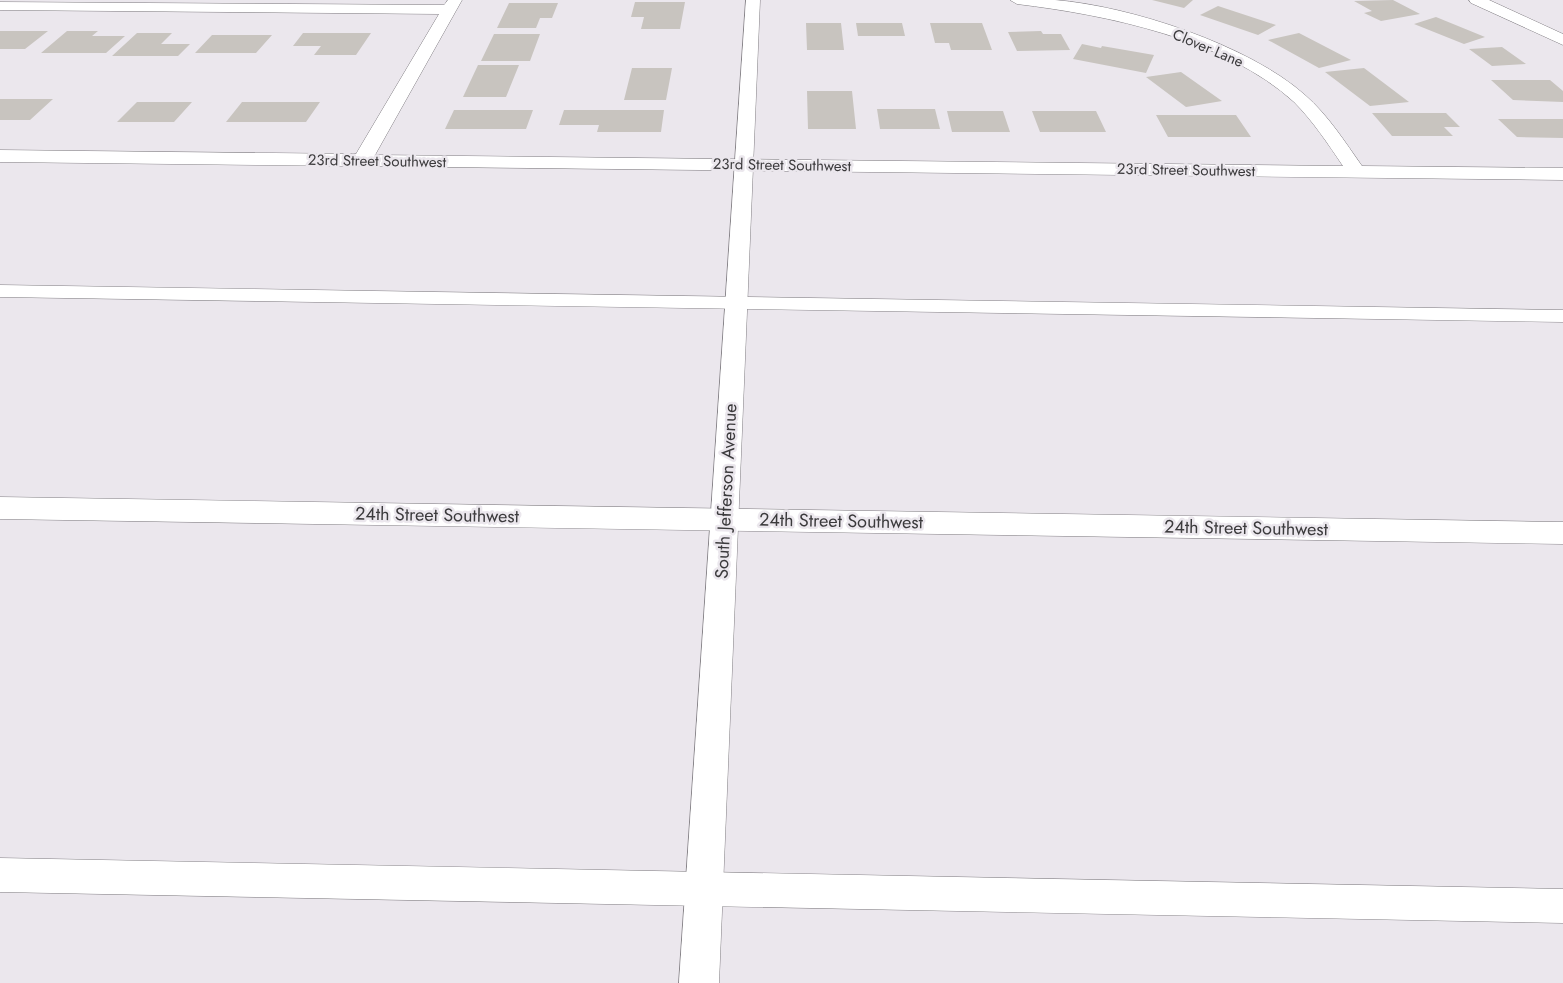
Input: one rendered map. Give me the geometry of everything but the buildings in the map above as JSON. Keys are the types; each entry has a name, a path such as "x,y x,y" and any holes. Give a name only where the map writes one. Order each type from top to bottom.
{"street":[{"name":"South Jefferson Avenue","path":"699,983 753,0"},
{"name":"Clover Lane","path":"1017,0 1104,12 1147,24 1228,55 1267,74 1300,98 1357,172"},
{"path":"1476,0 1542,28 1563,40"},
{"path":"0,6 453,5"},
{"path":"362,160 453,5"},
{"name":"23rd Street Southwest","path":"3,159 362,160 1562,175"},
{"name":"24th Street Southwest","path":"0,508 1563,533"}],"lane":[{"path":"0,291 1563,316"},
{"path":"0,875 1563,906"}]}
